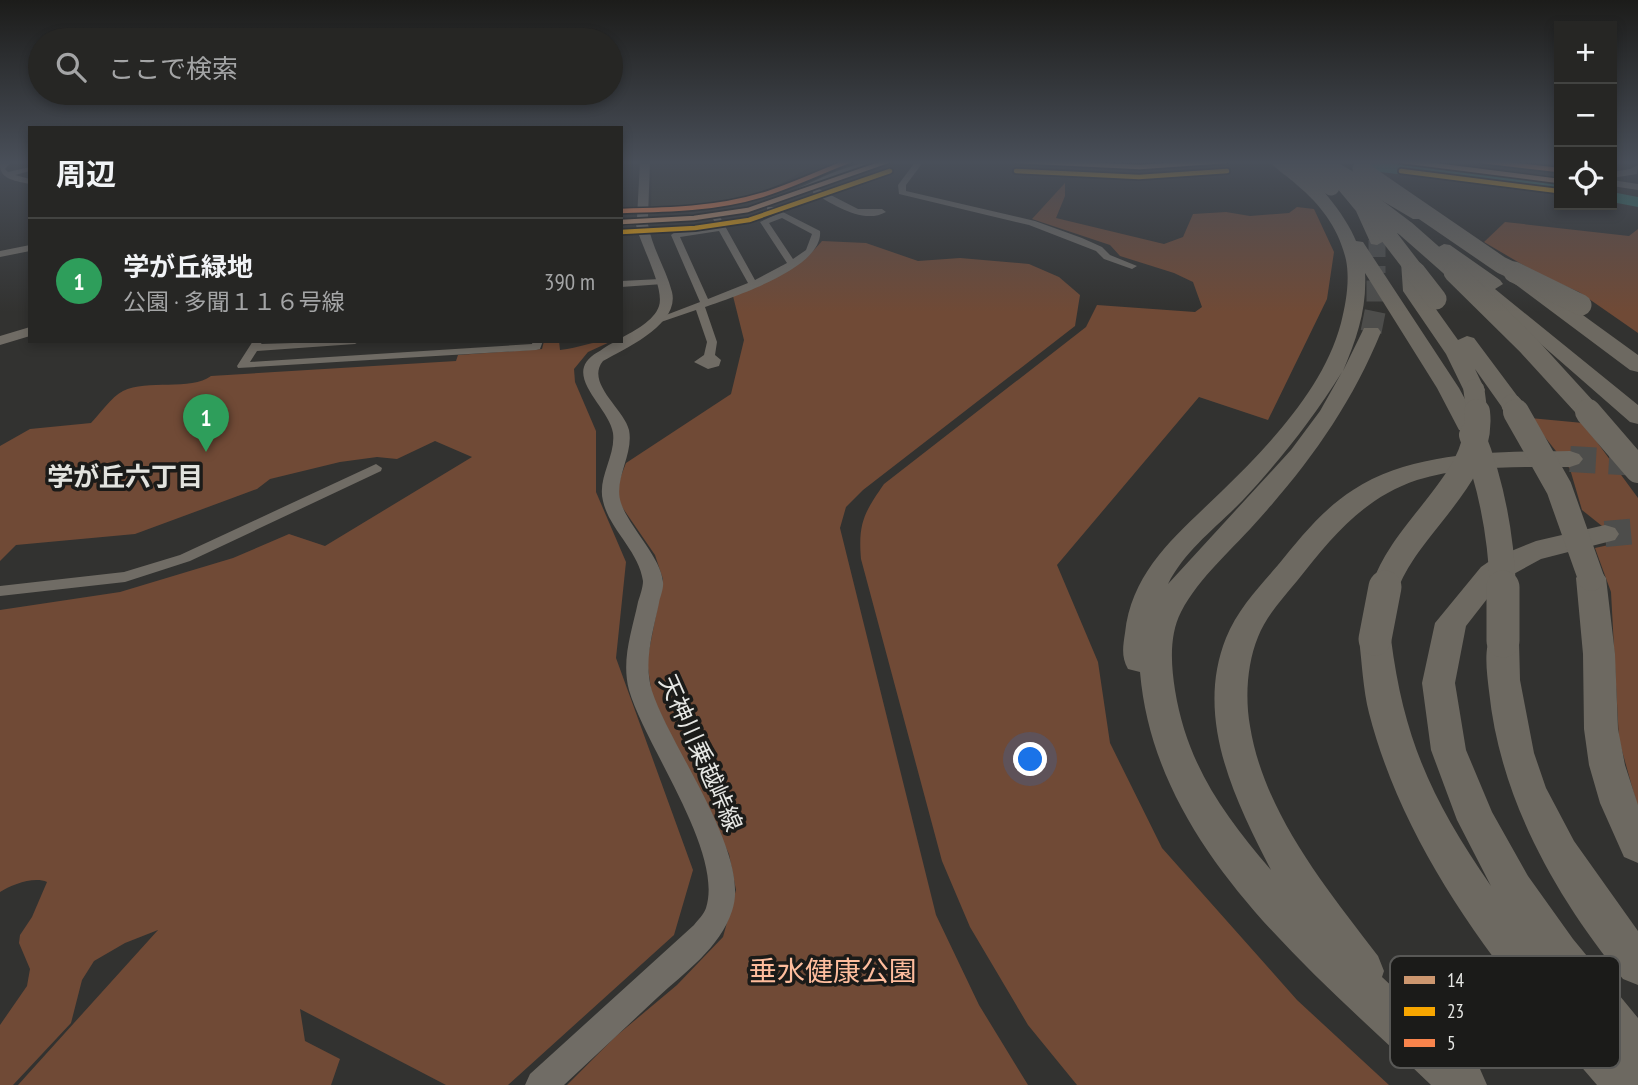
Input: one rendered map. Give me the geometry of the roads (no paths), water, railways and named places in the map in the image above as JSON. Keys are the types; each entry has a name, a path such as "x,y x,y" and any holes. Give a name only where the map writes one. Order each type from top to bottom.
{"highway":[{"path":"1331,212 1434,366 1467,425 1488,475 1500,527 1503,557 1506,700 1512,742 1525,785 1551,839 1585,895 1638,964"},
{"path":"1365,212 1377,240"},
{"path":"1367,212 1410,262 1412,286 1427,298 1512,405 1542,452 1570,509 1591,578 1598,640 1601,729 1607,765 1618,803 1638,845"},
{"path":"1373,212 1437,250 1638,417"},
{"path":"1378,212 1505,293 1638,386"},
{"path":"1385,212 1462,278 1549,368 1638,470"},
{"path":"1403,212 1481,278 1556,351 1638,442"},
{"path":"1411,212 1502,265 1581,305 1638,346"},
{"path":"1427,212 1638,365"},
{"path":"1340,222 1353,252 1358,283 1351,323 1332,369 1297,423 1264,463 1165,566 1152,587 1139,637 1139,668 1153,731 1168,764 1217,839 1264,891 1390,1013"},
{"path":"1505,293 1638,399"},
{"path":"1427,298 1474,390 1479,418 1474,453 1454,487 1412,536 1398,557 1386,580 1378,608 1375,639 1386,712 1402,761 1428,817 1464,880 1519,956"},
{"path":"1264,891 1221,837 1194,794 1176,756 1164,721 1157,688 1155,658 1159,633 1167,610 1181,589 1292,467 1316,436 1347,388 1371,332"},
{"path":"1390,1005 1297,878 1273,835 1243,763 1234,728 1230,698 1235,659 1254,616 1271,592 1331,521 1366,493 1400,479 1442,468 1506,460 1570,459"},
{"path":"1560,956 1546,939 1486,843 1461,788 1446,739 1439,699 1440,664 1448,632 1460,606 1491,573 1514,559 1566,541 1605,534"},
{"path":"1620,1030 1638,1052"},
{"path":"1613,1068 1628,1085"}],"street":[{"path":"632,220 697,212"},
{"path":"632,220 709,216 733,212"},
{"path":"658,320 753,284 806,255 815,242 817,233 776,212"},
{"path":"855,212 867,215 882,212"},
{"path":"983,212 1032,223 1079,240 1099,249 1107,257 1132,266"},
{"path":"783,215 764,222 791,263"},
{"path":"717,219 753,284"},
{"path":"632,220 667,300 664,313 658,320"},
{"path":"709,357 712,342 702,303 676,235 722,228"},
{"path":"0,254 28,248"},
{"path":"623,284 660,282"},
{"name":"天神川乗越峠線","path":"623,342 658,320"},
{"path":"0,343 28,334"},
{"path":"289,343 256,344 242,366 536,347 537,343"},
{"path":"390,356 395,343"},
{"name":"天神川乗越峠線","path":"541,1085 704,935 720,906 722,887 716,852 640,689 636,660 653,582 643,557 612,503 610,495 620,457 621,431 590,376 591,366 598,358 622,343"},
{"path":"0,592 125,577 186,558 376,468"}],"tunnel":[{"path":"1371,332 1377,302 1377,240"},
{"path":"1570,459 1638,463"},
{"path":"1605,534 1638,531"}],"place":[{"name":"学が丘緑地","path":"206,452"}],"district":[{"name":"学が丘六丁目","path":"125,476"}],"park label":[{"name":"垂水健康公園","path":"833,970"}]}
